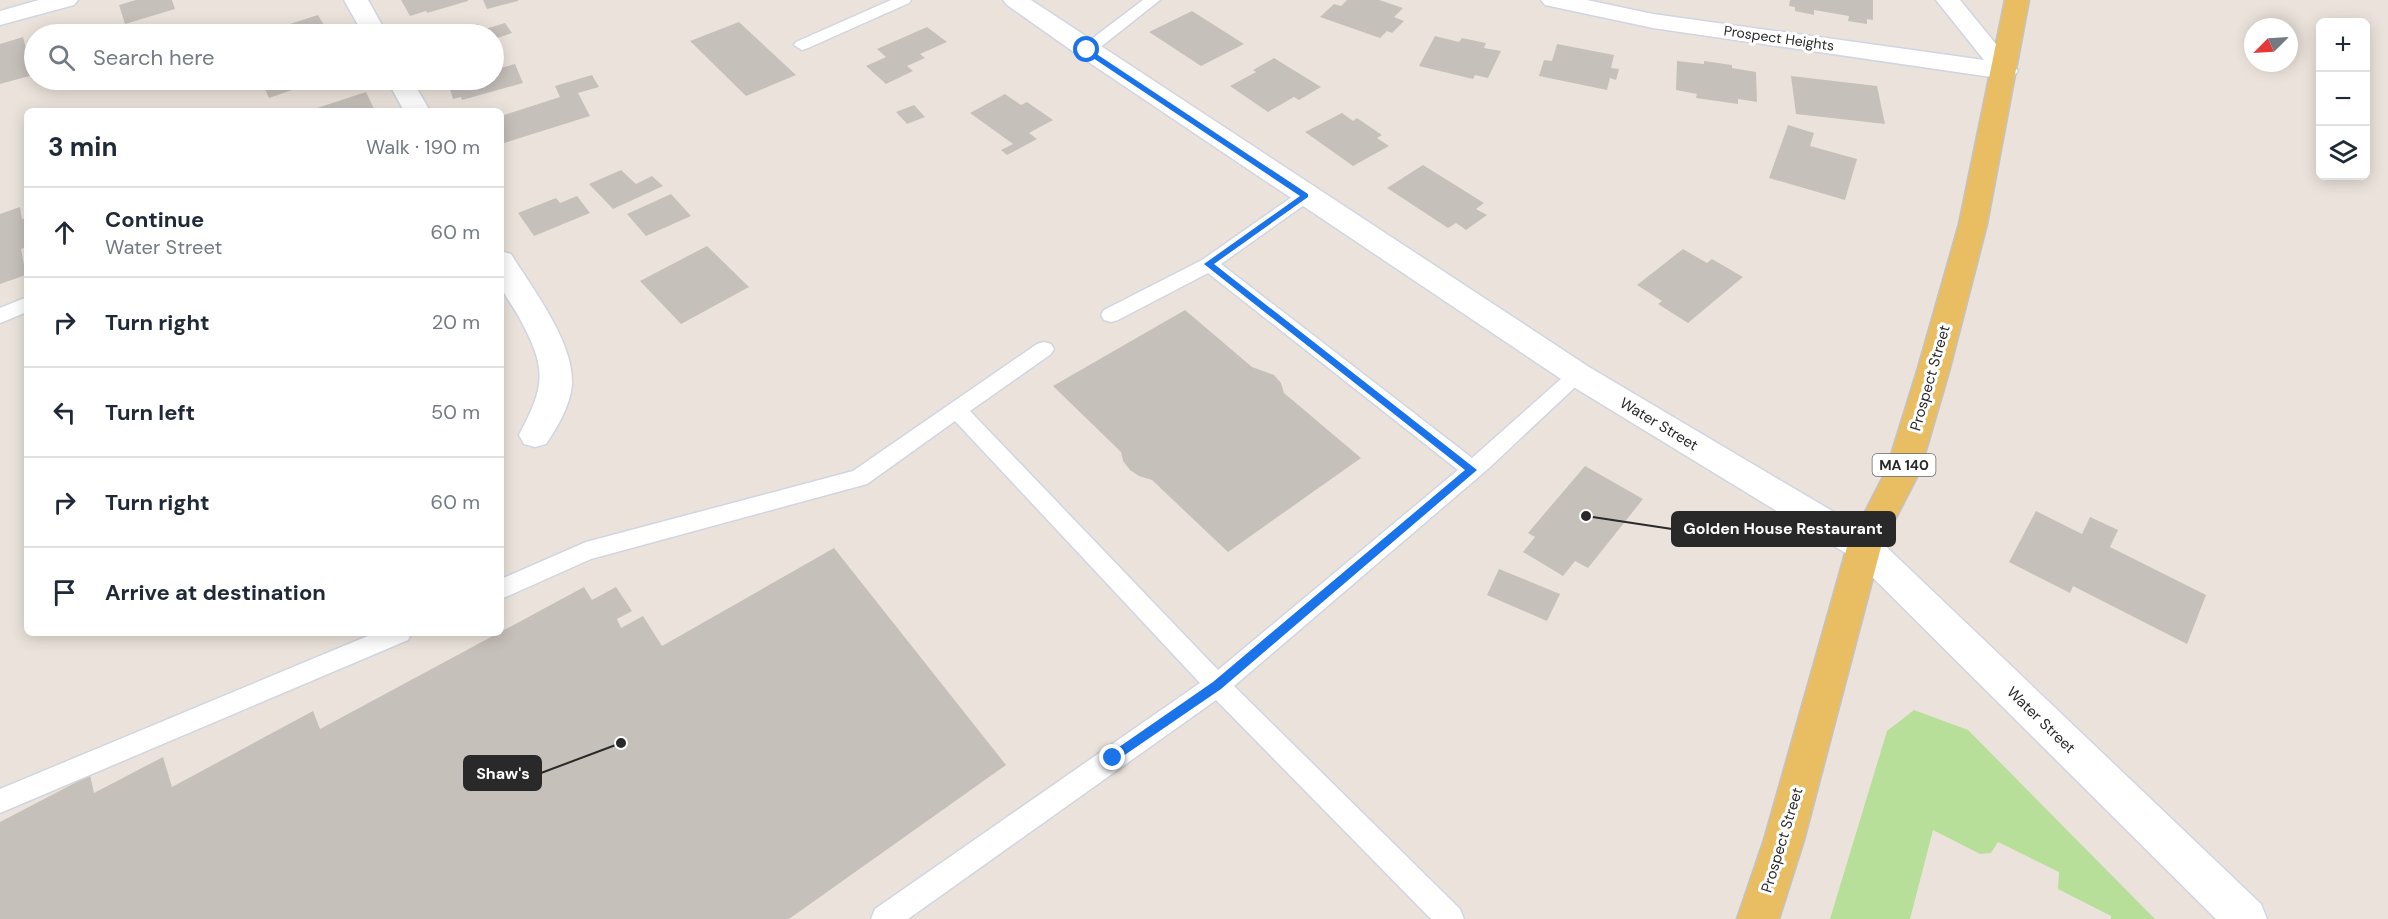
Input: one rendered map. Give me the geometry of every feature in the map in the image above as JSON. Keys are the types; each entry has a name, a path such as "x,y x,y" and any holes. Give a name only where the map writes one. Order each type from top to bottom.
{"main road":[{"name":"Prospect Street","path":"1758,919 1784,840 1864,548 1903,471 1934,368 1973,224 2005,71 2017,0"}],"street":[{"path":"0,18 66,0"},
{"path":"356,0 369,24"},
{"name":"Water Street","path":"1015,0 1305,196 1578,375 1864,548 2246,919"},
{"name":"Prospect Heights","path":"1556,0 1653,21 2005,71"},
{"path":"1948,0 2005,71"},
{"path":"405,90 415,108"},
{"path":"504,266 539,328 555,370 556,382 551,408 535,435"}],"lane":[{"path":"802,45 904,0"},
{"path":"1087,50 1153,0"},
{"path":"1111,315 1209,264 1305,196"},
{"path":"1209,264 1472,470"},
{"path":"0,316 24,305"},
{"path":"504,588 586,551 859,478 1044,349"},
{"path":"885,919 1217,685 1472,470 1578,375"},
{"path":"957,410 1217,685 1450,919"},
{"path":"0,801 393,636"}],"green space":[{"path":"1914,710 1968,730 2155,919 2111,919 2111,916 2058,889 2059,872 1998,842 1991,853 1980,854 1933,830 1910,919 1830,919 1887,731"}],"building":[{"path":"136,0 172,0 175,9 125,24 119,5"},
{"path":"401,0 468,0 468,1 410,16"},
{"path":"483,0 518,0 518,1 487,9"},
{"path":"1347,0 1379,0 1403,8 1394,17 1404,21 1392,33 1387,31 1380,38 1320,17 1334,4 1341,6"},
{"path":"1790,0 1873,0 1873,20 1867,19 1867,24 1848,21 1849,16 1814,10 1814,15 1795,11 1795,7 1789,6"},
{"path":"1192,11 1244,44 1201,66 1149,32"},
{"path":"318,15 323,24 290,24"},
{"path":"739,22 796,75 746,96 690,41"},
{"path":"505,23 512,33 504,36 504,24 502,24"},
{"path":"927,27 947,42 920,54 925,58 907,66 913,71 886,84 866,66 886,57 877,49"},
{"path":"1435,36 1459,42 1462,38 1486,43 1484,48 1501,51 1488,78 1475,75 1473,79 1419,66"},
{"path":"23,37 24,77 0,84 0,44"},
{"path":"1557,44 1614,55 1611,68 1619,69 1616,80 1610,78 1607,90 1539,76 1544,60 1552,61"},
{"path":"1274,58 1321,87 1299,100 1294,97 1268,112 1230,86 1256,72 1253,70"},
{"path":"1677,61 1704,64 1704,61 1732,65 1732,68 1756,72 1757,102 1738,99 1738,104 1696,98 1697,94 1676,90"},
{"path":"515,64 523,83 504,88 504,67"},
{"path":"592,75 599,87 578,93 590,116 504,143 504,115 560,97 555,86"},
{"path":"1791,76 1877,86 1885,124 1796,114"},
{"path":"265,90 292,90 269,98"},
{"path":"450,90 498,90 462,100 461,97 453,99"},
{"path":"366,92 374,108 317,108"},
{"path":"1005,94 1021,105 1027,102 1053,120 1029,133 1037,139 1007,155 1001,150 1013,144 970,113"},
{"path":"914,105 925,117 907,124 896,112"},
{"path":"1342,113 1353,121 1357,118 1382,135 1377,138 1389,146 1353,166 1305,132"},
{"path":"1788,125 1814,133 1810,146 1857,159 1845,200 1769,178"},
{"path":"1423,165 1484,203 1476,209 1487,215 1466,230 1456,223 1448,228 1387,188"},
{"path":"621,170 636,184 652,176 663,186 613,209 589,184"},
{"path":"671,194 691,216 646,236 627,214"},
{"path":"577,196 590,213 534,236 518,213 556,198 560,203"},
{"path":"20,207 22,219 24,219 24,248 21,249 24,276 0,284 0,214"},
{"path":"707,246 749,287 681,324 640,281"},
{"path":"1683,249 1707,263 1712,259 1743,277 1688,323 1658,304 1662,301 1637,285"},
{"path":"1185,310 1252,367 1274,375 1281,383 1284,393 1361,458 1228,552 1152,480 1130,470 1123,461 1121,452 1053,386"},
{"path":"1585,466 1643,499 1588,568 1575,561 1563,576 1523,552 1535,537 1528,533"},
{"path":"2036,511 2082,534 2090,517 2118,530 2110,547 2206,595 2187,644 2073,586 2070,593 2009,562"},
{"path":"834,548 1006,765 789,919 0,919 0,822 90,775 94,793 163,757 172,787 313,711 320,729 493,636 504,636 504,630 584,587 592,600 616,587 632,611 617,619 621,628 643,616 662,646"},
{"path":"1499,569 1560,594 1547,621 1487,595"}],"place":[{"name":"Golden House Restaurant","path":"1586,516"},
{"name":"Shaw's","path":"621,743"}],"route":[{"path":"1087,50 1305,196 1209,264 1472,470 1217,685 1113,758"}]}
